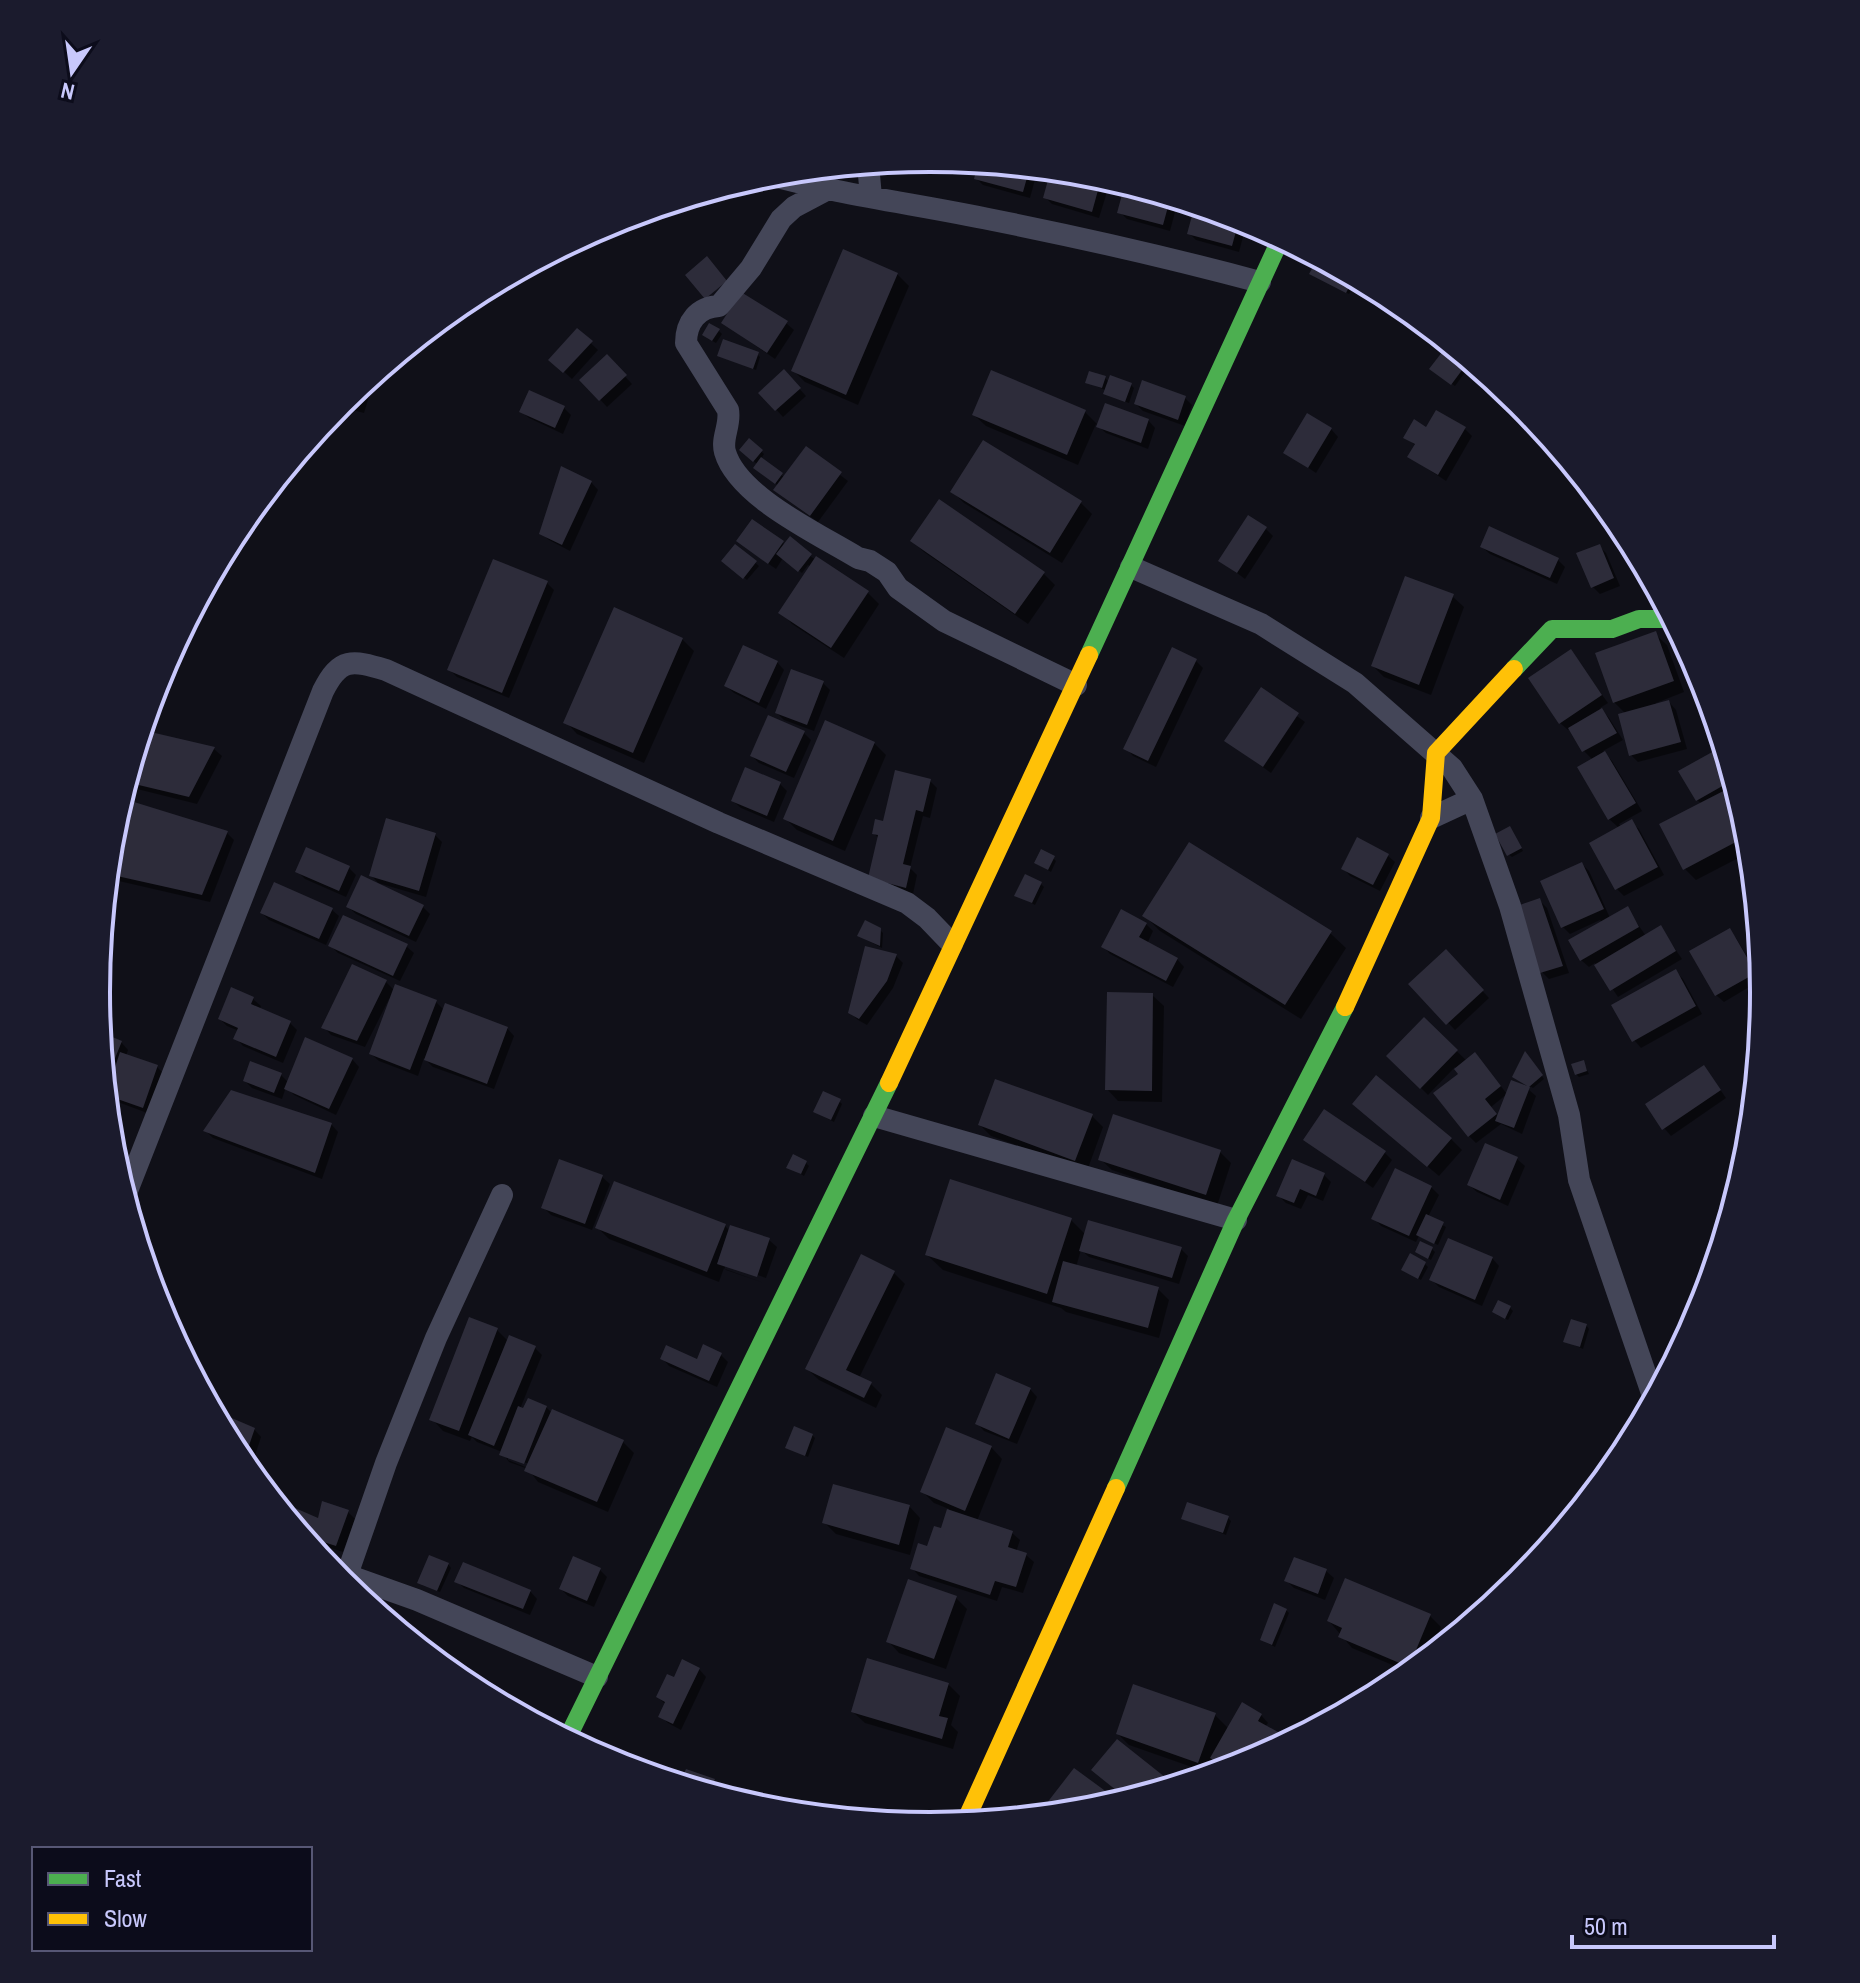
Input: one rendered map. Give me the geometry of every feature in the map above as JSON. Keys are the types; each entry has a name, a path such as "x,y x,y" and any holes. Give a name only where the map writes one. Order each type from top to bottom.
{"main road":[{"path":"572,1729 874,1116 1276,248"},
{"path":"970,1811 1236,1220 1345,1008 1431,818 1436,753 1552,629 1612,629 1639,619 1660,619"}],"street":[{"path":"869,174 871,197"},
{"path":"801,182 1130,248 1260,282"},
{"path":"828,189 806,199 788,213 751,268 719,306 707,306 698,311 686,334 686,343 728,410 730,420 723,444 735,474 754,494 858,558 870,561 887,572 898,588 944,621 1076,685"},
{"path":"1131,567 1261,624 1355,683 1452,768 1472,799 1510,906 1544,1025 1569,1115 1579,1180 1649,1385"},
{"path":"132,1178 323,691 333,670 348,663 359,661 386,670 719,823 907,903 952,944"},
{"path":"1431,818 1472,799"},
{"path":"874,1116 1236,1220"},
{"path":"343,1563 436,1338 502,1195"},
{"path":"358,1579 417,1600 597,1677"}],"building":[{"path":"975,173 1027,178 1023,192 974,179"},
{"path":"1048,181 1098,189 1092,212 1043,198"},
{"path":"1122,194 1168,207 1163,225 1117,213"},
{"path":"1192,214 1236,231 1232,246 1187,234"},
{"path":"843,249 898,273 846,395 791,371"},
{"path":"707,256 727,281 705,299 685,275"},
{"path":"1313,267 1349,287 1346,293 1309,274"},
{"path":"741,292 788,321 767,353 721,323"},
{"path":"709,323 720,329 712,341 702,335"},
{"path":"577,328 593,341 563,373 548,360"},
{"path":"723,339 759,352 753,369 717,356"},
{"path":"1442,352 1463,369 1451,385 1429,369"},
{"path":"607,354 627,375 599,401 579,380"},
{"path":"784,369 801,388 775,411 758,393"},
{"path":"991,370 1086,410 1067,455 972,415"},
{"path":"1089,371 1106,376 1102,388 1085,383"},
{"path":"1110,375 1132,383 1125,402 1103,394"},
{"path":"1142,380 1186,396 1178,420 1134,404"},
{"path":"529,390 565,406 555,428 519,412"},
{"path":"1105,403 1149,419 1141,443 1096,427"},
{"path":"1436,410 1466,427 1438,475 1407,457 1415,444 1403,438 1414,419 1426,427"},
{"path":"1307,413 1332,428 1308,468 1283,453"},
{"path":"749,438 763,450 753,462 739,450"},
{"path":"983,440 1082,501 1050,553 950,492"},
{"path":"806,446 842,472 810,516 773,490"},
{"path":"761,457 783,473 775,484 753,468"},
{"path":"561,466 592,481 562,545 539,534"},
{"path":"939,499 1045,572 1015,614 910,541"},
{"path":"1248,515 1267,527 1237,573 1218,561"},
{"path":"752,519 784,541 768,564 736,541"},
{"path":"1489,526 1559,558 1550,578 1480,547"},
{"path":"790,536 812,554 798,572 776,554"},
{"path":"735,544 757,561 743,579 721,561"},
{"path":"1600,544 1614,578 1591,588 1576,553"},
{"path":"816,556 869,591 831,648 778,613"},
{"path":"493,559 548,581 502,693 447,670"},
{"path":"1405,576 1454,594 1419,685 1371,666"},
{"path":"614,607 683,638 633,753 563,723"},
{"path":"1656,631 1674,681 1613,703 1595,653"},
{"path":"743,645 778,661 759,703 724,686"},
{"path":"1172,647 1197,659 1148,761 1123,749"},
{"path":"1571,649 1602,695 1559,724 1528,678"},
{"path":"791,669 824,681 807,725 775,713"},
{"path":"1261,687 1299,713 1263,767 1224,741"},
{"path":"1669,700 1681,742 1629,756 1618,714"},
{"path":"1602,708 1617,733 1582,752 1568,728"},
{"path":"768,715 805,731 786,772 750,756"},
{"path":"825,720 875,742 833,841 783,819"},
{"path":"153,732 215,747 189,797 137,785"},
{"path":"1605,751 1636,803 1608,820 1577,767"},
{"path":"1713,751 1723,785 1696,801 1678,771"},
{"path":"745,767 781,782 767,816 731,801"},
{"path":"895,770 931,779 923,812 916,810 903,864 911,866 906,888 868,878 878,835 872,834 875,819 883,821"},
{"path":"1725,790 1736,842 1683,870 1659,824"},
{"path":"133,802 228,831 202,895 118,876"},
{"path":"386,818 436,833 419,891 369,876"},
{"path":"1632,819 1658,867 1615,890 1589,843"},
{"path":"1510,826 1522,848 1507,856 1495,834"},
{"path":"1357,837 1389,854 1373,885 1341,869"},
{"path":"1189,842 1332,931 1285,1005 1142,916"},
{"path":"306,847 350,866 339,891 295,872"},
{"path":"1041,849 1055,856 1048,870 1034,863"},
{"path":"1582,862 1604,909 1561,928 1540,881"},
{"path":"1025,874 1042,882 1032,903 1014,896"},
{"path":"361,875 424,905 409,936 346,907"},
{"path":"274,882 333,908 319,939 260,913"},
{"path":"1540,898 1563,966 1540,973 1517,906"},
{"path":"1628,906 1639,927 1580,961 1568,940"},
{"path":"1121,909 1147,923 1139,937 1178,958 1166,981 1101,947"},
{"path":"343,915 408,944 393,976 328,946"},
{"path":"865,920 881,928 880,946 857,936"},
{"path":"1661,925 1676,951 1610,991 1594,965"},
{"path":"1730,928 1749,961 1749,977 1715,996 1689,951"},
{"path":"865,946 897,954 887,981 859,1019 848,1013"},
{"path":"1446,949 1484,990 1446,1025 1408,984"},
{"path":"352,964 387,980 357,1041 321,1028"},
{"path":"1676,969 1696,1006 1632,1042 1611,1005"},
{"path":"395,984 437,1000 410,1070 369,1054"},
{"path":"231,987 254,997 251,1004 291,1021 276,1057 233,1039 238,1028 218,1019"},
{"path":"1107,992 1153,993 1152,1091 1105,1090"},
{"path":"445,1003 508,1027 487,1084 424,1060"},
{"path":"1424,1017 1458,1050 1420,1089 1386,1056"},
{"path":"112,1037 122,1041 114,1062"},
{"path":"305,1037 353,1058 329,1109 284,1089"},
{"path":"1525,1051 1543,1075 1529,1087 1512,1077"},
{"path":"120,1052 158,1065 143,1108 117,1099 114,1070"},
{"path":"1475,1052 1501,1086 1485,1099 1497,1114 1468,1137 1433,1093 1458,1074 1454,1069"},
{"path":"1584,1060 1587,1071 1575,1075 1571,1064"},
{"path":"250,1061 282,1073 274,1093 243,1081"},
{"path":"1704,1065 1721,1090 1662,1130 1645,1104"},
{"path":"1376,1075 1452,1138 1427,1167 1352,1104"},
{"path":"995,1079 1093,1114 1075,1161 978,1125"},
{"path":"1511,1080 1530,1087 1514,1128 1495,1121"},
{"path":"231,1090 332,1123 315,1173 203,1131"},
{"path":"823,1091 841,1099 831,1120 813,1112"},
{"path":"1324,1109 1386,1151 1365,1182 1303,1140"},
{"path":"1113,1114 1221,1150 1206,1195 1098,1160"},
{"path":"1485,1143 1518,1157 1500,1200 1467,1185"},
{"path":"793,1154 807,1161 801,1174 786,1168"},
{"path":"559,1159 603,1175 585,1224 541,1208"},
{"path":"1292,1159 1325,1173 1316,1196 1300,1189 1294,1203 1276,1196"},
{"path":"1395,1168 1432,1186 1409,1236 1371,1219"},
{"path":"950,1179 1072,1218 1047,1294 925,1255"},
{"path":"614,1181 726,1224 707,1272 595,1228"},
{"path":"1426,1214 1444,1222 1434,1244 1416,1235"},
{"path":"1088,1220 1182,1247 1172,1278 1079,1251"},
{"path":"730,1225 770,1238 757,1277 717,1264"},
{"path":"1448,1238 1493,1257 1475,1300 1429,1280"},
{"path":"1420,1241 1433,1247 1428,1259 1415,1252"},
{"path":"1410,1253 1426,1262 1418,1279 1401,1270"},
{"path":"861,1254 895,1271 846,1370 872,1382 864,1398 805,1369"},
{"path":"1063,1261 1159,1287 1148,1328 1052,1302"},
{"path":"1498,1300 1511,1306 1505,1319 1492,1312"},
{"path":"469,1317 498,1328 459,1431 429,1420"},
{"path":"1571,1319 1587,1324 1580,1347 1563,1342"},
{"path":"509,1335 536,1346 494,1446 468,1435"},
{"path":"703,1344 722,1353 709,1381 660,1359 666,1345 697,1359"},
{"path":"996,1373 1031,1388 1009,1439 975,1424"},
{"path":"528,1398 547,1406 524,1464 499,1455 518,1406 523,1408"},
{"path":"552,1409 624,1440 597,1502 524,1471"},
{"path":"230,1417 255,1428 248,1447"},
{"path":"794,1426 813,1434 805,1456 785,1448"},
{"path":"946,1427 992,1446 965,1511 920,1492"},
{"path":"833,1484 910,1505 899,1545 822,1523"},
{"path":"322,1501 349,1510 336,1546 322,1541 294,1510 318,1518"},
{"path":"1187,1502 1229,1516 1223,1533 1181,1519"},
{"path":"947,1509 1013,1531 1008,1547 1027,1553 1016,1587 995,1581 990,1595 910,1569 918,1543 927,1546 934,1526 941,1528"},
{"path":"429,1555 449,1563 437,1591 417,1583"},
{"path":"573,1556 601,1568 587,1601 559,1589"},
{"path":"1294,1557 1327,1569 1318,1594 1284,1581"},
{"path":"463,1562 531,1590 523,1609 454,1582"},
{"path":"1345,1578 1431,1614 1415,1652 1400,1663 1338,1637 1342,1628 1327,1621"},
{"path":"908,1579 957,1596 934,1659 886,1642"},
{"path":"1274,1603 1287,1609 1272,1645 1260,1640"},
{"path":"867,1658 949,1683 939,1716 948,1718 942,1739 851,1712"},
{"path":"682,1659 700,1668 673,1724 658,1717 665,1702 656,1697 667,1674 674,1677"},
{"path":"1133,1684 1216,1713 1198,1763 1116,1734"},
{"path":"1242,1702 1262,1714 1258,1721 1278,1732 1244,1749 1214,1760 1210,1758"},
{"path":"1117,1739 1165,1777 1116,1790 1091,1770"},
{"path":"1074,1768 1107,1792 1090,1796 1047,1802"},
{"path":"686,1769 715,1779 714,1783 684,1774"}],"traffic: fast":[{"path":"1089,655 1276,248"},
{"path":"1514,669 1552,629 1612,629 1639,619 1660,619"},
{"path":"1116,1488 1236,1220 1345,1007"},
{"path":"572,1729 889,1083"}],"traffic: slow":[{"path":"889,1083 1089,655"},
{"path":"1345,1007 1431,818 1436,753 1514,669"},
{"path":"970,1811 1116,1488"}]}
